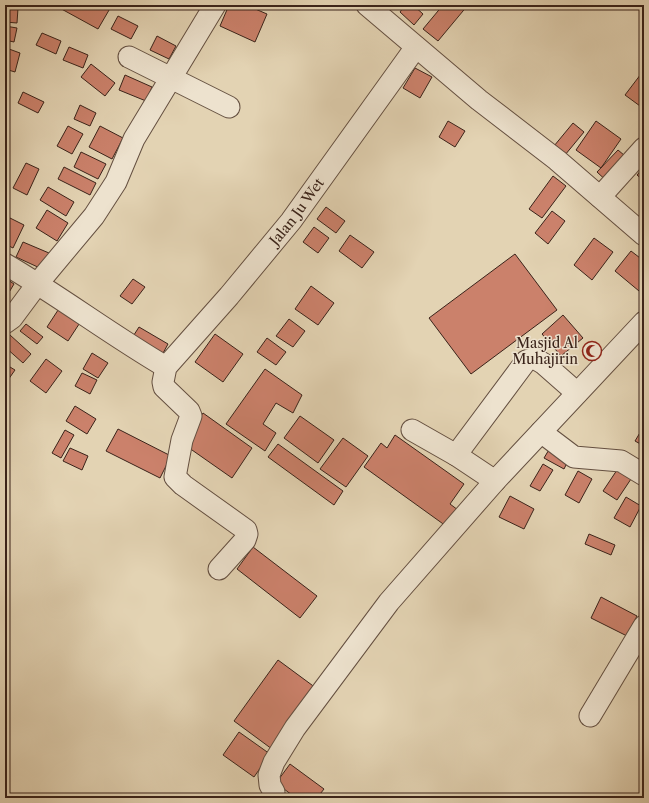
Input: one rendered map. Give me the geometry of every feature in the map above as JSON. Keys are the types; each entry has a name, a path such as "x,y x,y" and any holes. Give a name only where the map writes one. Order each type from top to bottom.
{"street":[{"path":"5,323 12,318 38,283 94,216 116,182 134,139 215,5"},
{"path":"367,5 480,100 557,160 644,235"},
{"name":"Jalan Ju Wet","path":"166,367 229,296 291,221 416,47"},
{"path":"129,57 228,107"},
{"path":"600,197 644,148"},
{"path":"5,264 38,283 131,346 166,367 163,382 164,387 189,410 191,416 182,440 175,477 183,485 246,530 248,534 245,540 220,569"},
{"path":"274,792 270,785 269,775 274,762 295,728 389,602 495,481 644,322"},
{"path":"456,455 526,361 534,358 544,364 577,393"},
{"path":"412,430 456,455 495,481"},
{"path":"541,432 574,457 621,461 644,476"},
{"path":"590,716 644,626"}],"building":[{"path":"112,5 98,29 56,6"},
{"path":"229,5 246,5 267,14 255,42 220,26"},
{"path":"405,5 413,5 423,14 414,25 400,12"},
{"path":"443,5 468,5 438,41 423,29"},
{"path":"5,7 18,8 17,23 5,22"},
{"path":"118,16 138,26 131,39 111,29"},
{"path":"5,26 17,28 14,42 5,40"},
{"path":"42,33 61,41 56,54 36,45"},
{"path":"157,36 176,46 169,59 150,50"},
{"path":"69,47 88,55 83,68 63,60"},
{"path":"9,49 20,53 15,72 5,69"},
{"path":"91,64 115,83 105,96 81,77"},
{"path":"415,68 432,77 420,98 403,88"},
{"path":"644,70 644,101 640,106 625,95"},
{"path":"125,75 152,87 146,101 119,90"},
{"path":"23,92 44,102 38,113 18,103"},
{"path":"80,105 96,113 90,126 74,119"},
{"path":"448,121 465,131 455,147 439,137"},
{"path":"596,121 621,139 601,168 576,150"},
{"path":"573,123 584,132 565,155 554,146"},
{"path":"68,126 83,134 72,154 57,146"},
{"path":"100,126 123,138 112,159 89,147"},
{"path":"618,150 631,161 610,184 597,172"},
{"path":"81,152 106,164 98,179 74,167"},
{"path":"26,163 39,169 27,195 13,188"},
{"path":"64,167 96,183 90,195 58,179"},
{"path":"644,167 644,181 637,175"},
{"path":"553,176 566,186 542,218 529,209"},
{"path":"48,187 74,202 66,216 40,200"},
{"path":"326,207 345,221 336,233 317,219"},
{"path":"47,210 68,223 57,241 36,228"},
{"path":"552,211 565,221 548,244 535,233"},
{"path":"10,218 24,225 13,248 5,244 5,229"},
{"path":"314,227 329,238 318,253 303,242"},
{"path":"350,235 374,252 362,268 339,251"},
{"path":"594,238 613,252 592,280 574,265"},
{"path":"23,242 49,253 42,269 16,257"},
{"path":"631,251 644,261 644,285 639,291 615,271"},
{"path":"515,254 557,310 471,374 429,318"},
{"path":"5,278 14,284 5,299"},
{"path":"133,279 145,287 132,304 120,296"},
{"path":"311,286 334,303 318,325 295,309"},
{"path":"62,304 83,318 68,341 47,327"},
{"path":"563,315 583,338 561,356 542,334"},
{"path":"289,319 305,331 293,347 276,336"},
{"path":"26,324 43,337 37,344 20,331"},
{"path":"139,327 168,344 162,355 132,338"},
{"path":"215,334 243,354 223,382 195,362"},
{"path":"10,335 31,354 23,363 5,347 5,341"},
{"path":"267,338 286,352 276,365 257,352"},
{"path":"92,353 108,363 98,378 83,369"},
{"path":"46,359 62,371 46,393 30,381"},
{"path":"5,364 15,370 8,380 5,378"},
{"path":"265,369 302,395 293,413 276,403 263,424 276,433 265,451 226,424"},
{"path":"82,373 97,380 90,394 75,386"},
{"path":"75,406 96,419 87,434 66,421"},
{"path":"203,413 252,448 232,478 182,443"},
{"path":"300,416 334,440 318,463 284,438"},
{"path":"644,426 644,446 635,441"},
{"path":"118,429 171,456 160,478 106,451"},
{"path":"65,430 74,435 61,458 52,453"},
{"path":"395,435 464,484 450,504 458,510 446,526 364,467 381,443 387,448"},
{"path":"343,438 368,456 346,487 320,469"},
{"path":"278,444 343,491 334,505 268,457"},
{"path":"70,448 88,456 82,470 63,461"},
{"path":"550,448 569,459 564,469 544,458"},
{"path":"543,464 553,470 540,491 530,486"},
{"path":"617,470 631,479 617,500 603,491"},
{"path":"578,471 592,479 579,503 565,495"},
{"path":"510,496 534,509 524,529 499,517"},
{"path":"626,497 641,506 630,527 614,518"},
{"path":"589,534 615,545 611,555 585,544"},
{"path":"253,547 317,596 300,618 237,569"},
{"path":"601,597 637,616 627,636 591,618"},
{"path":"278,660 320,691 276,752 234,721"},
{"path":"239,732 270,754 254,777 223,755"},
{"path":"290,764 324,789 317,798 296,798 276,783"},
{"path":"644,788 644,798 642,798 639,796"}],"place":[{"name":"Masjid Al Muhajirin","path":"592,351"}]}
